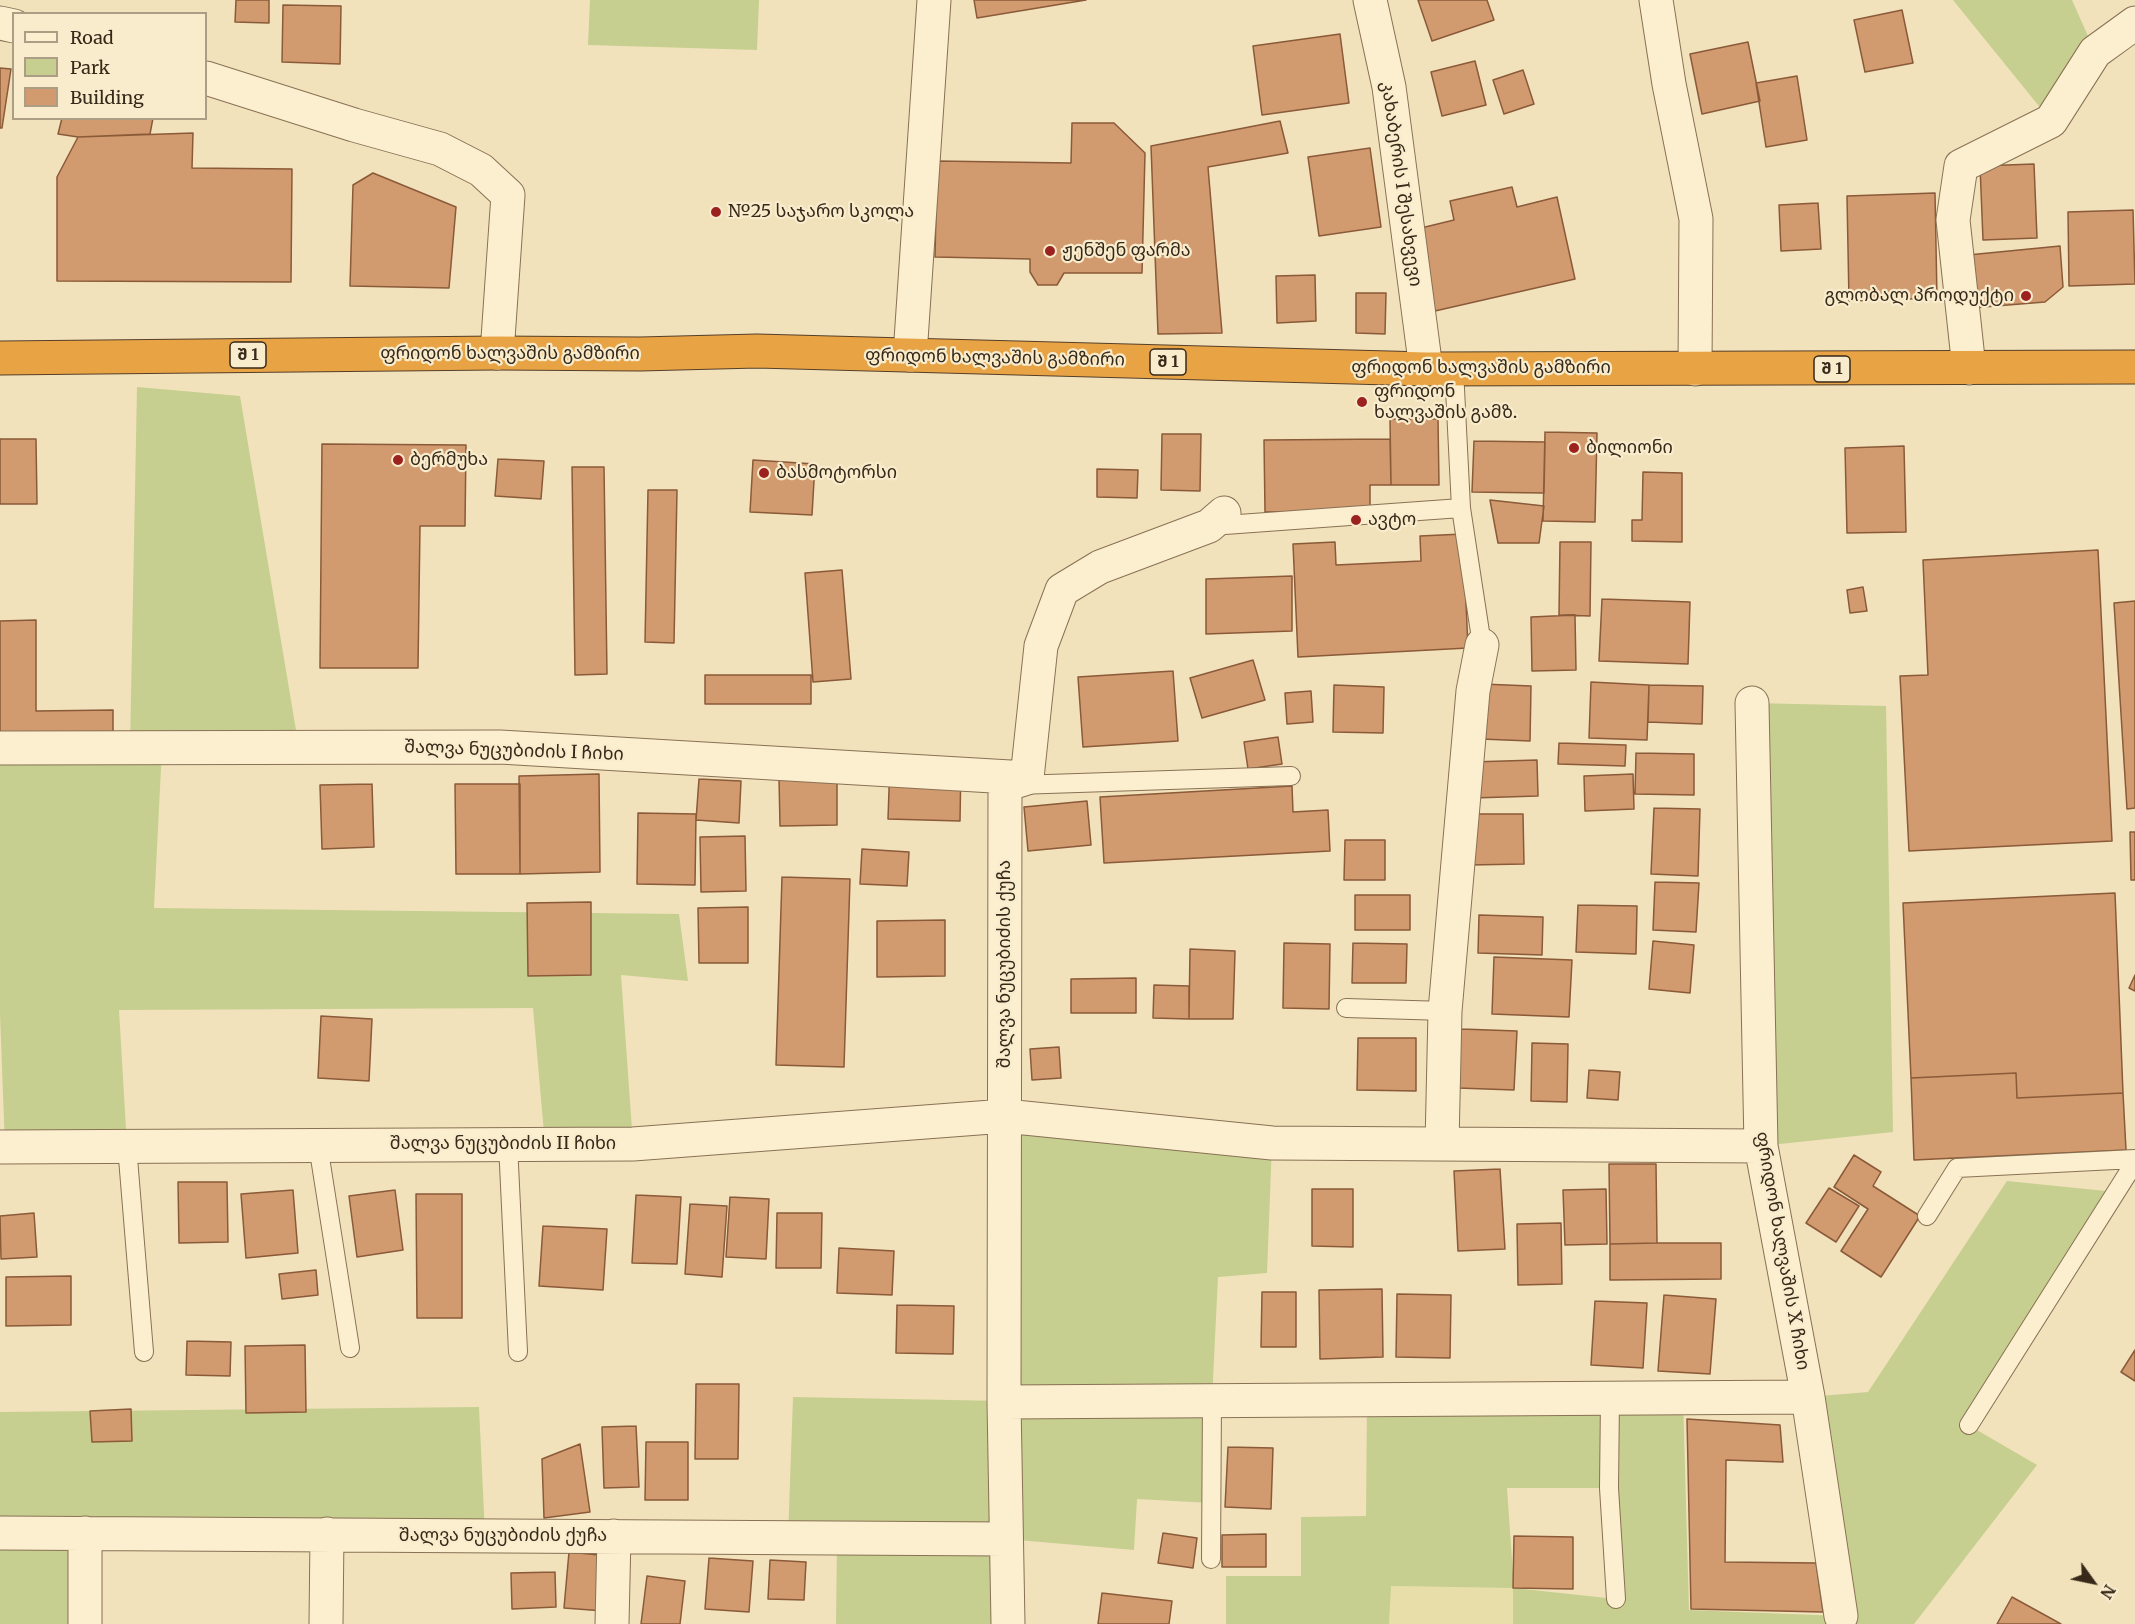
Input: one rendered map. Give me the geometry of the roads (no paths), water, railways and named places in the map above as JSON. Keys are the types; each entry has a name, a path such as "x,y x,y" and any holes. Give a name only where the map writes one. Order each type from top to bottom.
{"highway":[{"name":"ფრიდონ ხალვაშის გამზირი","path":"0,358 496,353 640,354 757,351 1440,369 2135,367"}],"street":[{"path":"910,356 934,0"},
{"name":"კახაბერის I შესახვევი","path":"1370,0 1389,87 1440,369"},
{"path":"1656,0 1669,84 1696,219 1695,369"},
{"path":"1969,368 1953,220 1961,166 2051,120 2095,52 2135,23"},
{"path":"207,78 354,125 440,148 480,170 508,195 496,353"},
{"name":"შალვა ნუცუბიძის ქუჩა","path":"1008,1624 1004,1401 1005,1116 1016,782 1041,646 1062,590 1100,567 1216,520"},
{"path":"1442,1144 1445,1011 1473,692 1482,645"},
{"name":"ფრიდონ ხალვაშის X ჩიხი","path":"1752,704 1761,1146 1808,1397 1841,1616"},
{"name":"შალვა ნუცუბიძის I ჩიხი","path":"0,748 500,747 1016,782"},
{"name":"შალვა ნუცუბიძის II ჩიხი","path":"0,1147 633,1143 1005,1116 1272,1143 1761,1146"},
{"path":"1004,1401 1808,1397"},
{"name":"შალვა ნუცუბიძის ქუჩა","path":"0,1533 1005,1539"},
{"path":"85,1533 85,1624"},
{"path":"326,1624 327,1534"},
{"path":"612,1624 614,1536"}],"lane":[{"path":"1440,369 1482,645"},
{"path":"1216,520 1461,508"},
{"path":"1016,782 1291,776"},
{"path":"1346,1008 1445,1011"},
{"path":"508,1144 518,1352"},
{"path":"318,1145 350,1348"},
{"path":"127,1146 144,1352"},
{"path":"1927,1216 1957,1168 2135,1161"},
{"path":"1969,1425 2135,1161"},
{"path":"1610,1398 1609,1488 1616,1599"},
{"path":"1211,1559 1212,1400"}],"place":[{"name":"№25 საჯარო სკოლა","path":"716,212"},
{"name":"ჟენშენ ფარმა","path":"1050,251"},
{"name":"გლობალ პროდუქტი","path":"2026,296"},
{"name":"ფრიდონ ხალვაშის გამზ.","path":"1362,402"},
{"name":"ბილიონი","path":"1574,448"},
{"name":"ბერმუხა","path":"398,460"},
{"name":"ბასმოტორსი","path":"764,473"},
{"name":"ავტო","path":"1356,520"}]}
